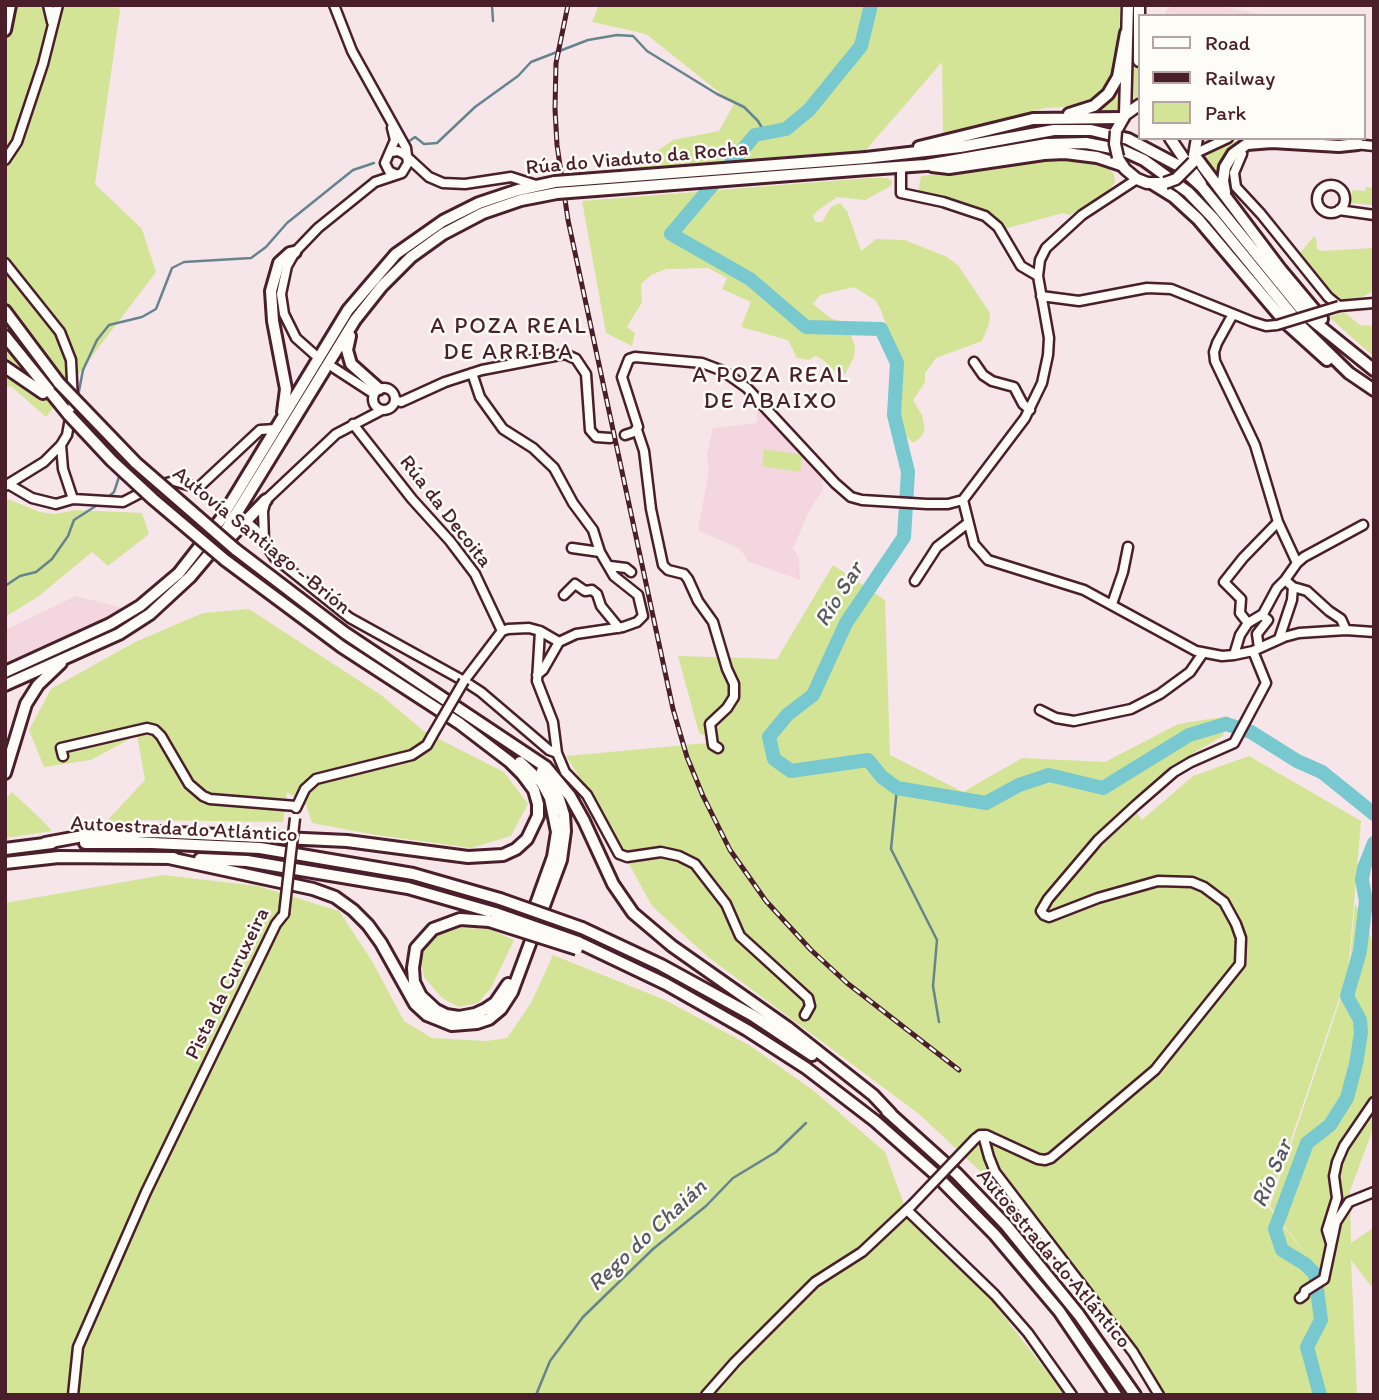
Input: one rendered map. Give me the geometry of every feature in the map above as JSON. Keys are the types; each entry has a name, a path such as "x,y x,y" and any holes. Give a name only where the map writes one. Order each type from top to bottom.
{"highway":[{"path":"5,30 10,5"},
{"path":"888,156 1014,123 1055,117 1094,106 1108,94 1120,71 1126,33"},
{"path":"1055,117 1124,116"},
{"name":"Rúa do Viaduto da Rocha","path":"867,164 888,156 960,147 1055,130 1091,130 1128,139 1178,166 1202,187 1306,315 1371,368"},
{"name":"Rúa do Viaduto da Rocha","path":"211,543 278,424 348,310 396,254 450,217 494,197 537,185 556,188 867,164 926,164 1047,144 1086,143 1122,150 1144,160 1188,192 1283,307 1349,373"},
{"path":"1226,198 1223,181 1225,167 1233,154 1247,144 1358,144"},
{"path":"926,164 949,168 1065,153 1097,157 1121,164"},
{"path":"1195,157 1314,311 1371,368"},
{"path":"1159,183 1198,219 1301,338 1334,366 1374,390"},
{"name":"Rúa do Viaduto da Rocha","path":"211,543 355,320 395,272 426,245 483,213 556,188"},
{"path":"278,424 286,389 273,321 271,291 279,263 295,252"},
{"name":"Autovía Santiago - Brión","path":"5,311 59,383 136,463 235,549 345,634 531,758"},
{"path":"355,320 347,343 349,360 377,391"},
{"name":"Autovía Santiago - Brión","path":"5,336 55,402 112,461 173,517 225,560 342,647 459,723"},
{"path":"5,367 33,384 55,402"},
{"path":"5,685 119,634 150,614 201,564 212,559 266,499"},
{"path":"201,564 211,543"},
{"path":"5,672 77,640 140,606 211,543"},
{"path":"5,773 26,704 38,685 66,658"},
{"path":"45,843 83,836 153,832 347,841 468,857 503,855 516,849 534,828 538,804 534,790 510,762 459,723"},
{"path":"459,723 520,761 542,783 550,798 557,832 553,857 507,987 495,1003 475,1014 466,1017 446,1016 421,996 414,982 416,948 433,929 460,919 492,917"},
{"path":"169,858 313,889 335,897 368,925 421,1010 442,1023 477,1023 500,1009 512,992 561,860 565,831 559,799 531,758"},
{"path":"531,758 546,768 570,796 613,884 633,913 672,946 787,1027 873,1095 891,1114"},
{"name":"Autoestrada do Atlántico","path":"5,849 45,843 152,843 260,848 413,874 500,899 582,928 661,965 752,1015 891,1114 957,1174 1006,1225 1079,1315 1135,1395"},
{"name":"Autoestrada do Atlántico","path":"5,863 59,857 247,861 408,888 578,945 666,984 747,1030 806,1068 843,1094 934,1172 995,1235 1059,1311 1116,1395"}],"main road":[{"path":"1124,116 1128,5"},
{"path":"1138,106 1124,116 1116,131 1115,144 1121,164 1137,179 1159,183 1176,179 1195,157 1197,140"},
{"path":"1171,140 1202,187"}],"street":[{"path":"48,5 52,25"},
{"path":"5,160 17,142 43,64 58,5"},
{"path":"334,5 352,51 406,148 408,159 405,170 375,181"},
{"path":"314,354 292,333 282,307 283,279 295,252 318,228 375,181 386,165 394,136 389,118"},
{"path":"1195,157 1225,140"},
{"path":"1321,140 1374,146"},
{"path":"391,152 401,152 429,177 443,183 465,184 511,177 537,185"},
{"path":"1242,154 1234,173 1240,193 1261,214 1328,298 1339,306"},
{"path":"1119,189 1121,164"},
{"path":"386,165 389,171 395,174"},
{"path":"901,166 901,192 985,216 998,227 1021,266 1038,276"},
{"path":"718,748 713,745 710,724 734,697 734,684 713,622 698,601 688,579 681,572 668,570 663,565 651,509 644,451 637,430 637,419 622,376 628,361 635,357 708,365 723,370 747,388 844,492 862,500 948,504 963,500 1030,410 1042,383 1048,355 1048,324 1038,276 1043,254 1051,242 1073,221 1137,179"},
{"path":"1339,210 1374,215"},
{"path":"5,262 52,319 69,352 73,402 67,435 61,445 44,462 7,485"},
{"path":"1041,296 1079,301 1147,288 1164,288 1266,326 1339,306 1374,303"},
{"path":"1233,314 1217,343 1215,361 1255,444 1278,522 1297,563"},
{"path":"334,368 377,391 390,390 395,400 401,402 472,373 568,355 579,363 586,374 590,430 596,437 610,438"},
{"path":"974,362 984,375 992,380 1014,387 1023,404 1030,410"},
{"path":"472,373 480,397 503,429 533,448 554,468 573,503 593,530 600,552 614,576 638,595 643,616 637,622 619,628 576,634 559,642 543,670 537,675"},
{"path":"377,391 374,404 382,410"},
{"path":"265,544 262,510 266,499 336,435 392,407 395,400"},
{"path":"7,485 47,504 62,504 73,499 122,502 152,487 174,481 198,488 261,430 278,424"},
{"name":"Rúa da Decoita","path":"354,424 475,574 502,631"},
{"path":"625,435 637,430"},
{"path":"61,445 63,469 73,499"},
{"path":"44,462 57,464 63,469"},
{"path":"963,500 974,544 988,559 1075,586 1112,604 1182,645 1203,653 1234,655 1256,650 1279,639 1312,632 1374,632"},
{"path":"1248,623 1240,612 1241,599 1224,582 1278,522"},
{"path":"915,581 937,547 968,523"},
{"path":"242,524 249,524 255,529 275,558 350,618 481,692 549,750 557,752"},
{"path":"1234,655 1240,635 1248,623 1262,615 1277,588 1297,563 1363,525"},
{"path":"1112,604 1124,572 1128,547"},
{"path":"572,548 600,552"},
{"path":"610,566 626,568 631,572"},
{"path":"1285,580 1293,587 1307,591 1341,619 1346,630"},
{"path":"564,595 575,584 585,591 592,590 619,628"},
{"path":"1279,639 1292,600 1293,587"},
{"path":"979,1137 1038,1159 1051,1158 1154,1070 1240,964 1242,951 1236,924 1215,894 1192,882 1158,881 1098,898 1049,917 1042,913 1048,899 1097,840 1174,772 1230,746 1239,734 1266,683 1256,650 1257,635 1268,620 1262,615"},
{"path":"63,756 61,748 148,728 161,736 190,783 203,796 210,799 296,806 309,783 316,779 412,755 427,745 464,681 502,631 529,628 559,642"},
{"path":"540,632 537,681 553,722 557,752 565,772 587,795 619,854 627,857 661,852 679,856 695,864 726,904 740,936 808,998 810,1006 805,1015"},
{"path":"1040,710 1056,718 1074,721 1131,709 1160,694 1190,672 1203,653"},
{"name":"Pista da Curuxeira","path":"74,1395 78,1347 146,1192 276,924 284,914 296,806"},
{"path":"1331,1242 1327,1230 1338,1198 1334,1176 1337,1162 1344,1146 1374,1102"},
{"path":"706,1395 728,1369 815,1282 862,1252 979,1137"},
{"path":"979,1137 1002,1181 1133,1352 1159,1395"},
{"path":"1300,1298 1324,1279 1336,1222 1349,1202 1374,1192"},
{"path":"909,1208 1028,1332 1072,1395"}],"shaded area":[{"path":"1175,5 1224,7 1259,14 1165,14 1167,9"},
{"path":"757,406 822,476 823,490 808,513 793,549 799,557 800,580 749,562 740,549 698,530 713,428 757,423"},
{"path":"76,596 122,608 104,623 5,664 5,630"}],"green space":[{"path":"5,5 118,5 120,11 95,184 142,229 156,272 46,417 12,387 5,386"},
{"path":"599,5 1120,5 1119,48 1111,78 1095,98 1080,106 1045,108 943,135 942,62 866,150 632,169 673,140 719,131 734,104 646,34 592,22"},
{"path":"1132,30 1138,70 1138,99 1132,102"},
{"path":"1120,83 1120,104 1117,111 1088,114 1104,104"},
{"path":"1241,140 1229,151 1219,180 1204,157 1218,147"},
{"path":"1051,160 1099,164 1114,174 1115,182 1109,190 1070,215 1063,213 1004,229 998,221 980,209 918,192 921,176"},
{"path":"887,178 892,181 891,186 865,200 837,197 817,211 813,216 815,222 822,222 831,207 840,203 847,211 861,251 876,239 905,240 947,257 958,265 990,313 982,341 936,358 925,373 925,382 913,400 922,415 925,430 913,443 899,429 899,364 881,310 875,300 854,287 820,295 813,304 830,318 846,323 855,346 854,357 845,374 837,373 815,356 809,360 797,358 788,340 741,327 751,302 722,289 727,278 708,268 666,269 651,275 641,284 642,302 627,327 635,333 632,346 606,333 582,201"},
{"path":"1366,187 1374,188 1374,205 1351,203 1352,190 1365,191"},
{"path":"1313,237 1316,237 1317,249 1321,251 1374,248 1374,291 1362,297 1340,300 1333,297 1298,256"},
{"path":"1344,312 1360,325 1374,326 1374,357 1329,317"},
{"path":"764,449 803,455 800,472 762,466"},
{"path":"5,498 40,512 55,514 75,510 142,513 149,534 108,566 92,552 39,596 5,617"},
{"path":"833,565 885,600 890,755 963,792 1022,758 1105,762 1178,724 1228,716 1223,736 1173,765 1129,803 1142,820 1193,776 1249,756 1361,821 1348,973 1268,1206 1309,1259 1270,1206 1349,974 1355,904 1366,922 1374,947 1374,1126 1350,1191 1351,1243 1374,1227 1374,1290 1351,1260 1357,1395 1165,1395 1058,1244 919,1114 708,957 652,906 600,811 566,756 718,742 699,733 678,656 777,659"},
{"path":"249,609 381,695 425,732 504,772 528,804 511,836 471,848 312,823 306,805 287,792 283,822 140,820 103,825 145,780 137,735 91,760 44,767 29,730 51,689 135,642 203,613"},
{"path":"12,792 52,831 5,838 5,800"},
{"path":"163,875 258,886 339,911 372,961 404,1021 432,1038 486,1041 507,1038 531,1003 553,955 665,1000 749,1045 814,1091 885,1152 909,1218 982,1288 1065,1395 5,1395 5,903"},
{"path":"460,928 489,929 514,940 491,988 478,1003 459,1007 442,998 424,977 421,962 425,947 438,935"}],"waterway":[{"path":"492,5 493,21"},
{"name":"Río Sar","path":"871,5 861,46 809,110 786,129 755,135 671,234 750,279 806,327 881,329 897,363 894,415 908,472 904,537 846,623 813,695 787,715 769,737 774,759 791,771 868,760 882,777 897,788 986,803 1019,785 1049,775 1103,788 1189,735 1226,724 1251,732 1297,761 1322,772 1374,814"},
{"path":"408,142 415,137 424,144 437,143 475,107 518,76 531,62 588,40 617,35 633,36 647,51 717,94 744,107 765,133"},
{"path":"78,396 83,370 97,340 109,325 142,317 156,309 172,268 184,262 251,258 266,247 287,223 353,170 374,163"},
{"path":"109,441 118,460"},
{"path":"107,498 114,492 120,474"},
{"path":"5,586 20,576 36,572 52,559 68,536 74,520 102,502"},
{"name":"Rego do Chaián","path":"897,788 891,849 937,940 933,986 939,1022"},
{"name":"Río Sar","path":"1320,1395 1307,1347 1321,1320 1315,1274 1305,1264 1282,1250 1275,1229 1307,1143 1330,1125 1347,1098 1356,1064 1361,1033 1360,1020 1347,996 1360,951 1366,901 1362,880 1364,868 1374,843"},
{"name":"Rego do Chaián","path":"536,1395 550,1361 583,1317 653,1249 706,1206 733,1178 776,1152 806,1123"}],"railway":[{"path":"568,5 556,63 555,109 557,145 568,220 673,709 687,757 730,850 766,901 811,950 847,983 959,1070"}],"district":[{"name":"A POZA REAL DE ARRIBA","path":"509,340"},
{"name":"A POZA REAL DE ABAIXO","path":"771,389"}]}
